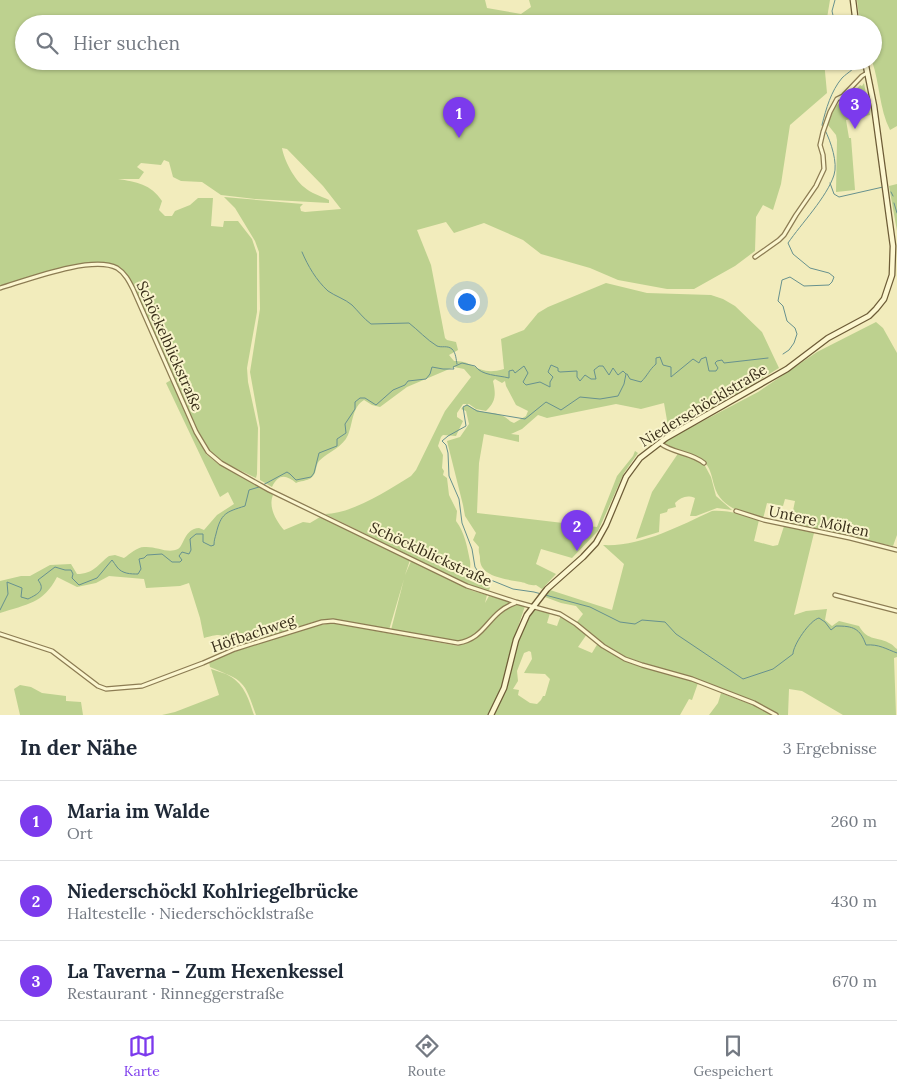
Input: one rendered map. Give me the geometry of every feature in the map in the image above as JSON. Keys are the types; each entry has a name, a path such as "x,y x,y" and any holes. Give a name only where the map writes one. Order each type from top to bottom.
{"main road":[{"path":"853,0 855,15"},
{"name":"Niederschöcklstraße","path":"491,715 504,688 516,640 533,606 547,589 592,548 606,525 629,472 646,452 659,442 787,369 828,338 872,313 884,299 890,287 895,237 868,72"}],"street":[{"path":"756,257 784,235 816,186 824,169 820,145 825,125 837,99 843,96 868,72"},
{"name":"Schöckelblickstraße","path":"0,288 86,264 105,264 121,270 133,289 204,448 218,461 269,490"},
{"path":"659,442 665,446 695,456 704,463"},
{"name":"Schöcklblickstraße","path":"269,490 467,586 565,616 603,646 625,659 692,680 754,703 776,715"},
{"name":"Untere Mölten","path":"736,511 764,520 897,550"},
{"path":"835,595 897,611"},
{"name":"Höfbachweg","path":"0,634 52,651 98,686 106,689 142,686 203,664 235,648 322,622 333,621 458,643 466,642 477,636 500,610 516,602"}],"green space":[{"path":"0,0 485,0 487,8 521,14 531,7 529,0 830,0 828,15 15,15 15,70 825,70 827,93 790,125 781,184 773,210 763,205 756,217 755,251 735,266 694,289 667,289 618,280 590,268 541,254 523,240 484,223 454,233 446,222 417,230 431,265 445,338 456,342 458,350 449,355 454,361 461,361 488,371 504,369 501,339 524,330 538,313 548,307 606,283 647,293 711,295 723,299 735,306 762,332 779,368 669,432 664,403 641,409 616,404 547,418 538,415 522,429 511,434 519,435 519,442 484,434 479,463 477,513 597,527 617,476 635,451 638,453 624,473 598,531 572,558 541,549 536,564 556,574 542,589 536,585 494,576 484,569 481,564 479,547 473,540 476,533 465,516 447,441 460,437 469,424 466,411 461,409 467,404 463,404 457,413 457,417 463,421 456,436 443,435 438,446 443,455 443,475 447,478 449,495 457,511 456,521 462,530 467,545 470,572 477,580 490,587 489,591 461,581 325,514 336,513 358,506 411,476 416,470 445,411 471,377 464,369 454,367 407,387 380,407 364,400 355,411 346,439 319,461 313,476 309,479 296,483 289,478 282,477 272,487 260,480 260,428 250,372 260,309 259,252 255,241 235,208 224,197 303,204 300,207 301,211 305,212 341,209 323,186 287,149 282,148 287,164 293,174 304,187 329,200 329,203 221,195 202,182 181,181 173,177 169,162 164,160 161,165 141,163 137,167 144,172 139,179 118,179 148,187 162,201 159,210 165,216 172,216 175,211 190,205 198,198 213,198 211,226 223,227 224,221 238,221 252,239 257,254 257,312 247,368 248,382 258,428 256,478 218,460 206,447 186,408 131,281 123,271 112,265 91,262 0,286","holes":["495,379 502,383 505,381 516,405 528,411 526,416 514,423 499,414 477,410 472,408 467,404 476,409 486,411 494,398 493,381"]},
{"path":"857,0 897,0 897,126 890,130 886,122 875,70 882,70 882,15 859,15"},
{"path":"864,83 870,115 846,120 849,138 851,138 855,190 836,192 837,140 836,135 828,125 830,117 836,106"},
{"path":"897,184 897,231 889,186"},
{"path":"876,322 883,328 897,353 897,535 893,546 856,539 849,533 844,536 790,525 795,501 785,499 783,506 767,503 763,519 740,512 721,499 706,464 696,457 663,444 665,441 758,392 817,352"},
{"path":"171,380 188,420 206,454 217,463 254,482 273,495 272,509 284,530 303,522 310,523 320,517 410,560 405,575 411,561 473,591 487,595 485,603 489,596 525,606 516,633 521,635 534,610 550,613 547,623 557,626 561,615 587,634 578,647 592,653 598,643 614,654 698,683 692,700 689,699 680,715 256,715 249,695 241,683 230,675 210,667 209,662 241,649 308,627 333,623 458,646 463,642 391,630 404,579 389,630 332,619 314,622 237,646 219,635 204,638 189,583 180,586 146,588 144,579 109,576 96,583 77,587 57,577 52,586 40,598 26,605 0,613 0,581 30,576 50,565 71,564 77,574 83,574 95,568 109,556 115,555 124,558 141,547 170,551 178,549 190,531 199,528 204,530 217,515 234,504 228,492 220,497 166,383","holes":["531,652 532,659 524,673 545,674 550,679 545,696 537,704 530,703 518,695 519,690 513,689 518,681 517,671 524,653"]},
{"path":"679,452 694,457 704,464 711,477 716,496 732,510 717,508 696,516 690,516 695,498 684,497 675,503 676,507 660,514 659,532 636,539 652,492"},
{"path":"712,511 730,512 759,520 754,541 773,546 778,545 784,526 814,533 794,615 806,611 827,609 825,620 832,626 839,621 859,626 870,637 892,644 897,649 897,657 894,658 896,715 843,715 802,691 789,689 788,715 780,715 754,702 693,678 626,657 604,644 577,622 583,614 576,606 545,597 550,590 612,610 624,564 603,545 631,543 645,539 673,529"},
{"path":"211,669 226,674 241,686 254,715 162,715 219,695"},
{"path":"20,685 31,687 42,693 66,696 66,701 81,702 83,715 20,715 14,689"},
{"path":"721,693 773,715 709,715 718,703"}],"waterway":[{"path":"833,15 835,0"},
{"path":"823,127 829,100 842,78 851,70"},
{"path":"783,354 794,343 797,334 795,328 787,321 783,306 778,301 782,280 790,277 804,286 829,285 834,277 829,273 810,268 793,254 788,243 820,201 834,175 832,146 825,130"},
{"path":"830,183 834,194 839,197 883,187"},
{"path":"891,192 893,196"},
{"path":"894,203 897,213"},
{"path":"302,252 313,273 324,287 352,305 371,324 409,323 437,346 452,349 457,364"},
{"path":"627,374 630,379 641,382 656,364 656,358 660,357 663,365 671,367 671,377 693,359 699,363 701,359 706,357 709,371 716,371 718,368 715,363 717,361 722,360 724,363 768,358"},
{"path":"263,485 287,472 296,480 311,477 314,473 319,453 337,446 337,439 346,433 345,424 355,409 355,402 360,398 365,398 376,405 393,390 405,385 408,381 426,379 432,367 454,369 453,367 462,363 475,366 482,372 509,378 509,371 513,370 515,373 524,366 528,373 523,382 526,385 540,382 550,387 553,377 548,372 551,365 558,368 560,372 577,371 577,377 580,381 585,375 591,379 596,379 594,370 599,366 603,366 609,375 613,368 618,375 623,371 626,374"},
{"path":"626,374 624,384 618,396 600,399 580,397 561,410 546,402 525,419 477,411 467,405 463,407 466,426 442,441 446,445 448,453 449,476 459,499 462,523 472,549 475,567 481,576 513,589 534,592 590,607 620,622 635,624 642,620 665,622 676,634 743,679 773,669 793,654 803,633 811,623 819,618 831,630 836,626 855,629 861,635 866,645 879,646 897,653"},
{"path":"0,610 8,594 7,582 22,588 21,597 28,599 40,591 41,586 38,580 55,567 71,570 72,578 79,585 97,578 112,560 121,571 135,574 138,574 141,569 139,559 147,555 162,554 172,562 180,562 182,560 179,556 182,552 189,554 191,550 190,539 196,534 203,534 203,542 211,546 214,545 222,517 233,510 245,506 249,490 259,487"}],"place":[{"name":"La Taverna - Zum Hexenkessel","path":"855,129"},
{"name":"Maria im Walde","path":"459,138"},
{"name":"Niederschöckl Kohlriegelbrücke","path":"577,551"}]}
